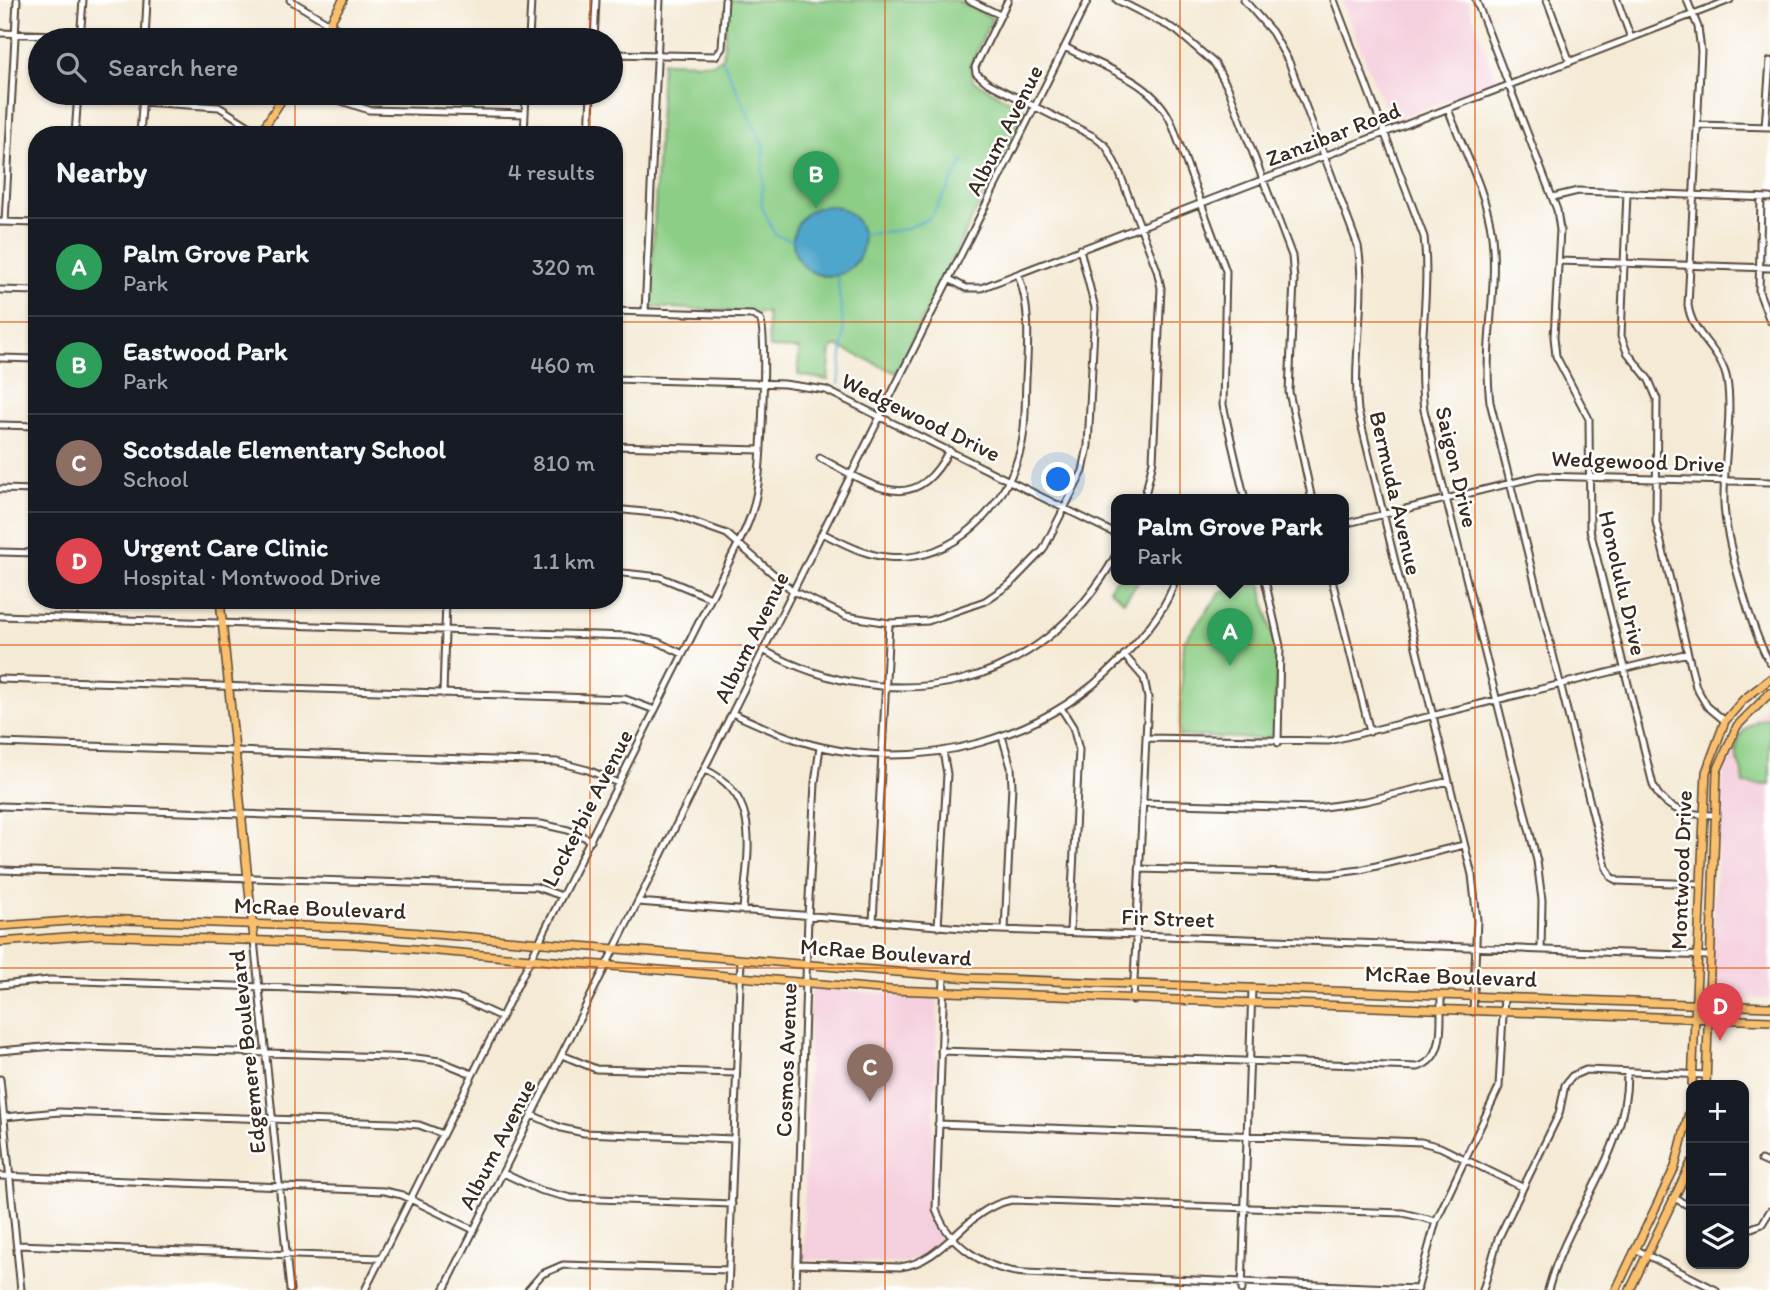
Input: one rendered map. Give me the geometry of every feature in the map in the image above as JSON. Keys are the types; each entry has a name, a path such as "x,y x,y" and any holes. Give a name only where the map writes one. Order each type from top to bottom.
{"main road":[{"path":"328,28 343,0"},
{"path":"266,126 279,105"},
{"name":"Edgemere Boulevard","path":"221,609 254,940"},
{"name":"Montwood Drive","path":"1692,1080 1702,815 1706,772 1725,721 1743,700 1770,679"},
{"name":"Montwood Drive","path":"1706,1080 1717,771 1725,748 1745,716 1770,693"},
{"name":"McRae Boulevard","path":"0,926 79,919 397,930 944,977 1768,1007"},
{"name":"McRae Boulevard","path":"0,942 94,935 254,940 401,947 943,993 1767,1021"},
{"path":"681,971 683,955"},
{"path":"1767,1021 1768,1007"},
{"path":"1616,1290 1675,1167 1686,1124"},
{"path":"1630,1290 1686,1175"}],"street":[{"path":"17,0 3,222 28,223"},
{"path":"82,28 83,0"},
{"path":"146,28 147,0"},
{"path":"290,0 336,28"},
{"path":"530,28 531,0"},
{"path":"595,28 596,0"},
{"path":"623,311 645,312 660,0"},
{"path":"623,55 710,57 721,51 725,0"},
{"path":"969,0 1000,15"},
{"path":"1008,0 975,67 976,73 988,83 1093,136 1106,146 1118,169 1157,270 1161,300 1153,461 1145,494"},
{"name":"Album Avenue","path":"444,1290 1088,0"},
{"path":"1117,0 1176,30 1214,64 1225,80 1293,265 1289,399 1311,494"},
{"name":"Bermuda Avenue","path":"1244,0 1282,47 1355,236 1359,255 1355,388 1360,426 1475,889 1474,1012"},
{"name":"Saigon Drive","path":"1334,0 1424,237 1421,387 1536,861 1542,900 1541,949"},
{"name":"Honolulu Drive","path":"1476,0 1553,197 1559,220 1555,346 1560,368 1587,413 1592,541 1657,793 1674,809 1714,816"},
{"path":"1546,0 1570,62"},
{"path":"1617,0 1631,38"},
{"path":"1687,0 1701,43 1692,195 1689,315 1697,332 1723,365 1727,379 1724,481 1726,518 1752,625 1770,663"},
{"name":"Zanzibar Road","path":"949,279 974,289 1018,274 1730,0"},
{"path":"0,33 28,35"},
{"path":"1065,47 1138,84 1161,102 1202,203 1226,271 1223,405 1244,494"},
{"path":"1697,125 1768,127 1770,61"},
{"path":"76,126 77,105"},
{"path":"141,126 142,105"},
{"path":"188,105 219,107 249,126"},
{"path":"349,105 369,110 525,114"},
{"path":"524,126 525,105"},
{"path":"589,126 590,105"},
{"path":"1448,109 1486,211 1492,236 1488,386 1560,685 1611,877 1618,881 1700,884"},
{"path":"1553,197 1577,191 1770,198"},
{"path":"1627,193 1621,335 1627,352 1649,380 1657,399 1655,509 1659,537 1699,694 1707,706 1725,721"},
{"path":"1761,198 1759,297 1770,321"},
{"path":"623,510 674,516 724,533 739,543 793,592 846,616 889,623 943,617 992,596 1010,584 1034,561 1066,508 1086,460 1095,300 1080,249"},
{"path":"1559,261 1770,268"},
{"path":"822,533 876,555 896,558 928,554 975,527 988,512 1008,479 1022,442 1028,308 1018,274"},
{"path":"0,290 28,291"},
{"name":"Lockerbie Avenue","path":"365,1290 739,543 756,496 762,384 761,321 752,315 645,312"},
{"path":"0,358 28,359"},
{"name":"Wedgewood Drive","path":"623,379 762,384 826,390 1111,531"},
{"path":"0,425 28,426"},
{"path":"623,446 760,450"},
{"path":"820,458 894,491 914,489 932,478 949,450"},
{"name":"Wedgewood Drive","path":"1349,523 1540,476 1770,482"},
{"path":"0,489 28,490"},
{"path":"0,552 28,553"},
{"path":"764,650 817,675 848,683 885,688 942,685 987,672 1026,653 1055,632 1078,609 1111,562"},
{"path":"623,573 660,577 710,598"},
{"path":"732,713 820,747 882,755 943,751 1002,736 1060,708 1098,681 1124,655 1160,610 1172,585"},
{"path":"1266,585 1280,646 1278,743"},
{"path":"1333,585 1370,732"},
{"path":"443,694 446,609"},
{"path":"0,616 637,637 683,654"},
{"path":"873,922 889,623"},
{"path":"1146,738 1318,743 1688,653"},
{"path":"1124,655 1141,672 1147,684 1133,1000"},
{"path":"0,679 625,699 655,710"},
{"path":"1060,708 1073,727 1079,750 1070,932"},
{"path":"1002,736 1011,767 1012,786 1005,930"},
{"path":"0,743 556,762 588,770 618,783"},
{"name":"Cosmos Avenue","path":"796,1290 808,917 815,783 820,747"},
{"path":"939,927 947,774 943,751"},
{"path":"704,769 730,785 746,811 743,911"},
{"path":"1143,803 1306,809 1366,801 1448,781"},
{"path":"0,806 541,824 568,830 591,840"},
{"path":"1139,869 1329,874 1360,870 1464,845"},
{"path":"0,870 536,887 562,896"},
{"name":"Fir Street","path":"638,902 939,927 1697,956"},
{"name":"Edgemere Boulevard","path":"254,940 290,1290"},
{"path":"1697,956 1709,956"},
{"path":"728,1290 741,960"},
{"path":"944,977 936,1209 940,1221 979,1259 1017,1273 1417,1289 1436,1222 1499,1087 1504,997"},
{"path":"0,985 50,980 434,994 477,1004 501,1017"},
{"path":"1242,1290 1252,988"},
{"path":"941,1051 1418,1067 1428,1062 1437,1052 1441,995"},
{"path":"0,1051 54,1046 423,1059 440,1061 472,1074"},
{"path":"562,1055 596,1069 736,1073"},
{"path":"1483,1290 1498,1239 1559,1114 1565,1085 1572,1076 1586,1070 1706,1075"},
{"path":"1548,1290 1560,1255 1618,1134 1625,1106 1628,1072"},
{"path":"0,1079 21,1290"},
{"path":"4,1117 59,1112 409,1124 443,1134"},
{"path":"532,1115 561,1128 583,1133 733,1139"},
{"path":"938,1124 1422,1142 1465,1158 1522,1187"},
{"path":"1761,1160 1770,1164"},
{"path":"503,1173 539,1190 571,1198 732,1204"},
{"path":"0,1176 375,1189 411,1200 474,1230"},
{"path":"1676,1199 1689,1206"},
{"path":"797,1264 907,1266 927,1259 985,1209 1012,1200 1403,1213 1436,1222"},
{"path":"1749,1230 1757,1228 1770,1211"},
{"path":"17,1245 381,1258"},
{"path":"1635,1249 1703,1287 1716,1290"},
{"path":"528,1290 542,1274 562,1265 729,1270"}],"shaded area":[{"path":"1341,0 1467,0 1497,81 1390,122"},
{"path":"1770,704 1770,999 1708,997 1724,765 1741,731"},
{"path":"813,988 932,997 938,1000 930,1206 943,1235 942,1240 919,1259 900,1263 803,1259 810,997"}],"green space":[{"path":"728,0 956,0 992,18 970,66 973,81 1026,110 896,373 837,346 831,349 828,380 798,375 799,349 769,348 767,313 650,307 662,62 714,63 723,57"},
{"path":"1112,585 1136,585 1124,601 1109,589"},
{"path":"1261,585 1277,660 1274,733 1267,739 1179,736 1184,641 1221,592"},
{"path":"1770,718 1770,785 1744,784 1737,757 1738,742 1750,725"}],"water":[{"path":"828,206 853,216 863,241 853,266 828,276 803,266 793,241 803,216"}],"waterway":[{"path":"722,59 763,145 762,207 775,235 793,240"},
{"path":"862,235 906,229 931,217 964,161"},
{"path":"837,275 844,334 839,384"}],"place":[{"name":"Eastwood Park","path":"816,209"},
{"name":"Palm Grove Park","path":"1230,666"},
{"name":"Urgent Care Clinic","path":"1720,1041"},
{"name":"Scotsdale Elementary School","path":"870,1102"}]}
